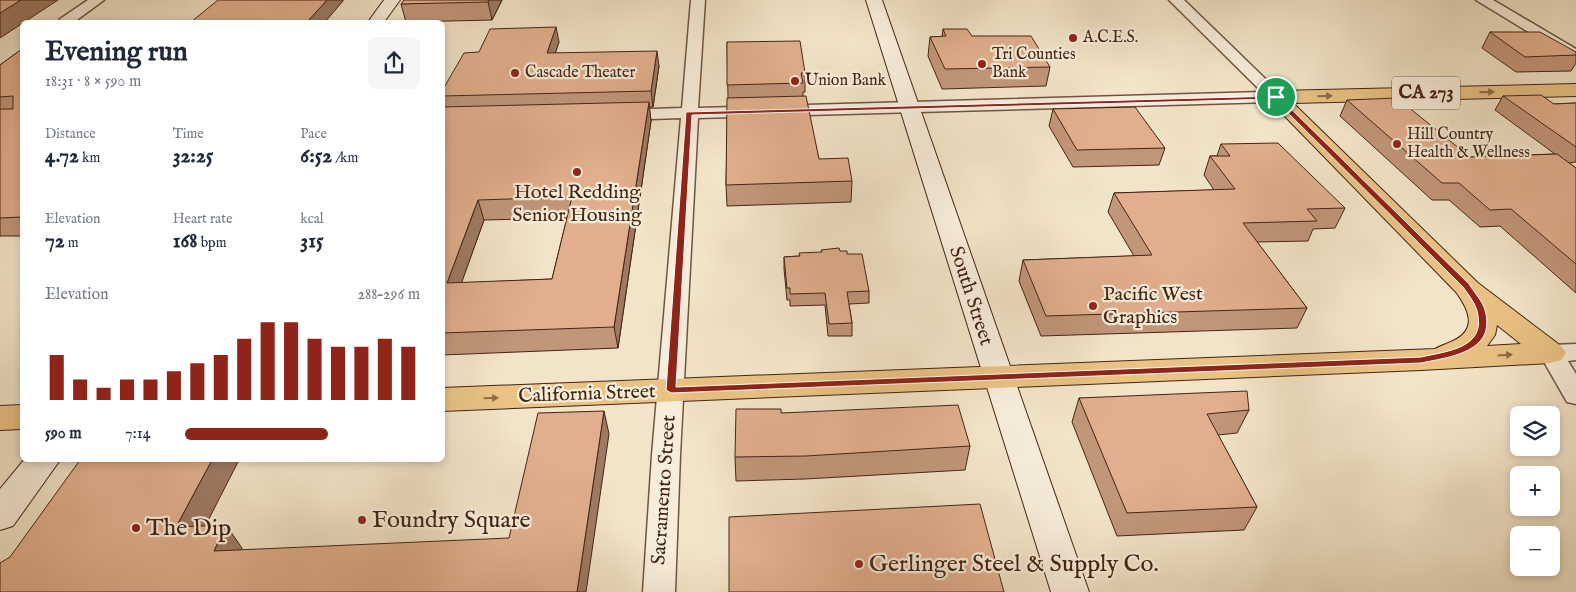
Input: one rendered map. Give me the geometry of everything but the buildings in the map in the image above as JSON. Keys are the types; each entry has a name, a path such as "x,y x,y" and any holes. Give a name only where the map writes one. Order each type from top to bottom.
{"main road":[{"name":"CA 273","path":"1276,97 1576,90"},
{"path":"1276,97 1466,286 1563,352"},
{"name":"California Street","path":"1421,360 1453,353 1474,344 1483,330 1481,310 1466,286"},
{"name":"California Street","path":"445,400 1421,360 1563,352"},
{"path":"0,418 20,417"}],"street":[{"path":"68,20 97,0"},
{"path":"377,20 392,0"},
{"name":"Sacramento Street","path":"659,592 662,503 698,0"},
{"name":"South Street","path":"874,0 1070,592"},
{"path":"1176,0 1276,97"},
{"path":"1483,0 1576,55"},
{"path":"608,115 1276,97"},
{"path":"1563,352 1576,394"},
{"path":"0,515 40,462"}],"place":[{"name":"A.C.E.S.","path":"1073,38"},
{"name":"Tri Counties Bank","path":"982,64"},
{"name":"Cascade Theater","path":"515,73"},
{"name":"Union Bank","path":"795,81"},
{"name":"Hill Country Health & Wellness","path":"1397,144"},
{"name":"Hotel Redding Senior Housing","path":"577,172"},
{"name":"Pacific West Graphics","path":"1093,306"},
{"name":"Foundry Square","path":"362,520"},
{"name":"The Dip","path":"136,528"},
{"name":"Gerlinger Steel & Supply Co.","path":"859,564"}],"route":[{"path":"1276,97 1466,286 1481,310 1483,330 1474,344 1453,353 1421,360 671,390 689,113 1276,97"}]}
